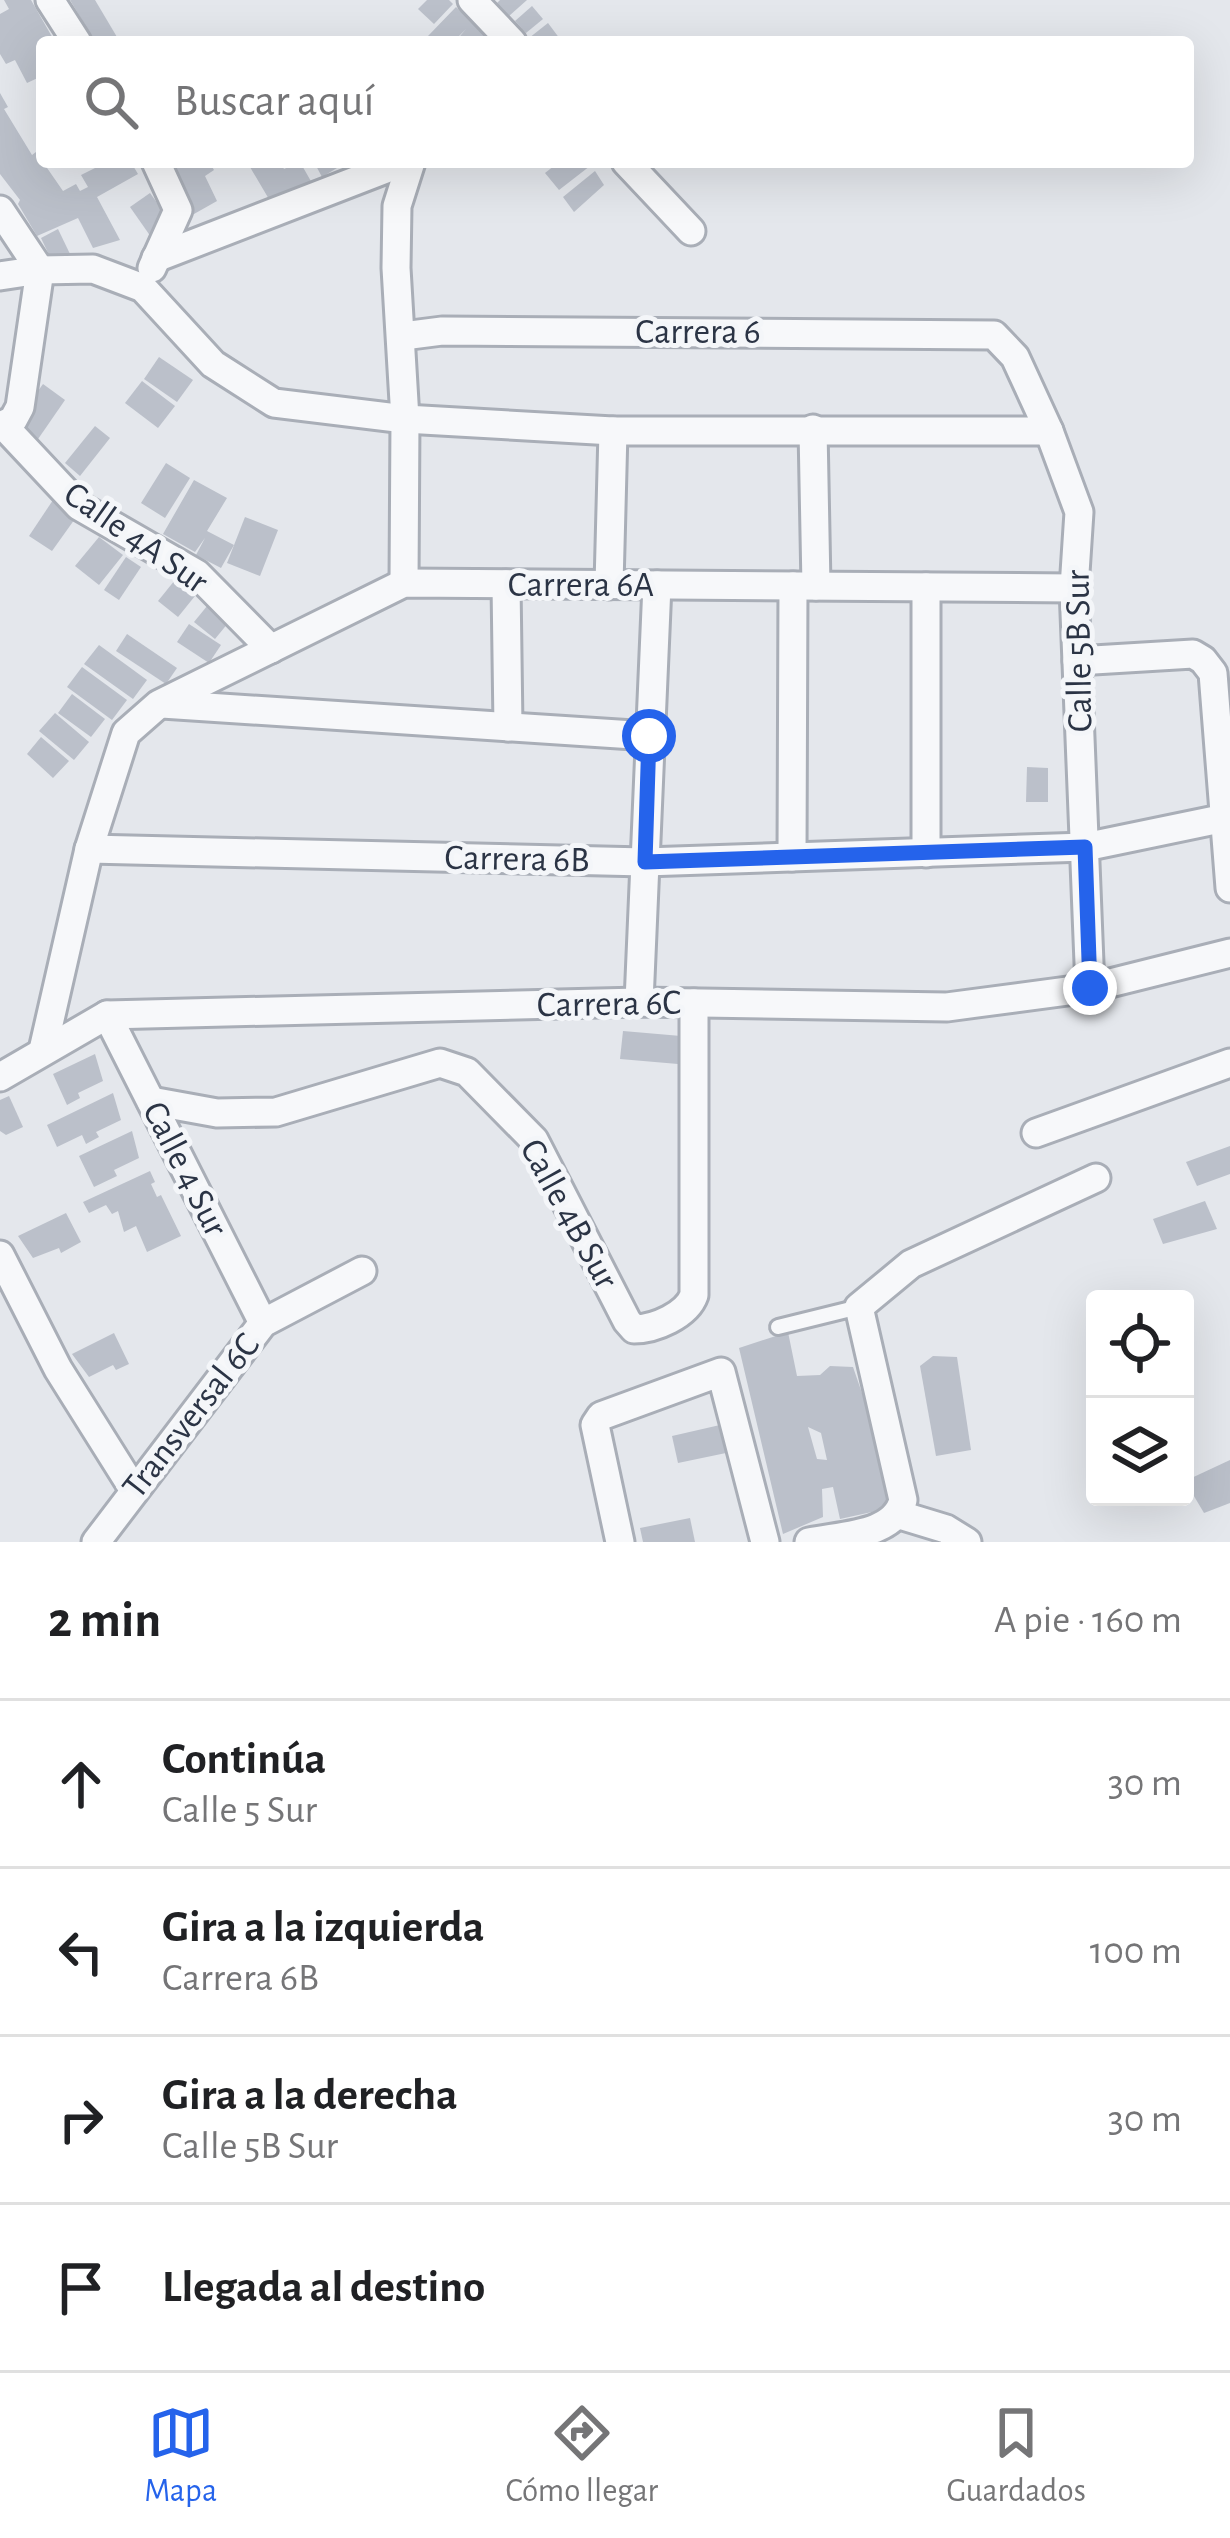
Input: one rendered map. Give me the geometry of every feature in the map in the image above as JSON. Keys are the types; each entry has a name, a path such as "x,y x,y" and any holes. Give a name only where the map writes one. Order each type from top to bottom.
{"street":[{"path":"50,0 73,36"},
{"path":"472,0 506,36"},
{"path":"143,289 178,210 159,168"},
{"path":"156,258 392,168"},
{"path":"404,584 403,336 396,268 397,206 406,168"},
{"path":"632,168 691,231"},
{"path":"0,209 40,270 20,406 13,420 2,425"},
{"path":"0,276 93,269 143,289 213,364 274,403 405,419 614,431 1049,430"},
{"name":"Carrera 6","path":"403,336 442,331 994,335"},
{"name":"Calle 5B Sur","path":"994,335 1016,357 1079,512 1074,589 1090,988"},
{"name":"Calle 4A Sur","path":"2,425 79,506 197,574 271,649"},
{"path":"792,857 813,429"},
{"path":"609,585 614,431"},
{"name":"Carrera 6A","path":"89,849 126,733 158,704 404,584 1074,589"},
{"path":"506,584 508,727"},
{"path":"639,1002 657,585"},
{"path":"926,587 926,853"},
{"path":"1077,661 1192,654 1213,674 1230,888"},
{"path":"158,704 649,736"},
{"name":"Carrera 6B","path":"89,849 645,862 1085,847 1226,818"},
{"path":"43,1050 89,849"},
{"name":"Carrera 6C","path":"0,1077 107,1016 639,1002 947,1007 1090,988 1230,953"},
{"name":"Calle 4B Sur","path":"151,1101 217,1113 276,1112 440,1063 467,1072 534,1140 634,1329 648,1329 692,1304 694,1003"},
{"name":"Calle 4 Sur","path":"107,1016 262,1323"},
{"path":"1036,1133 1230,1063"},
{"path":"809,1542 886,1525 900,1515 903,1500 860,1307 911,1264 1096,1178"},
{"path":"0,1255 58,1370 134,1490"},
{"name":"Transversal 6C","path":"96,1542 262,1323 362,1271"},
{"path":"620,1542 595,1425 601,1416 721,1372 765,1542"},
{"path":"900,1515 946,1528 967,1542"}],"lane":[{"path":"778,1328 860,1307"}],"building":[{"path":"4,0 31,0 52,36 36,36 36,79 27,83 15,60 6,64 0,54 0,14 9,9"},
{"path":"70,0 95,0 116,36 91,36"},
{"path":"427,0 453,4 434,24 418,9"},
{"path":"527,0 509,16 496,4"},
{"path":"532,6 543,19 526,33 515,21"},
{"path":"456,7 486,36 460,36 466,29 459,36 428,36"},
{"path":"548,23 558,36 532,36"},
{"path":"0,93 8,107 4,109 32,155 36,152 36,168 47,168 63,191 76,184 80,191 88,187 81,175 95,168 134,168 138,174 97,197 120,240 93,248 78,218 37,236 20,200 0,174"},
{"path":"171,168 214,170 205,176 217,201 194,214"},
{"path":"251,168 303,168 312,183 273,206"},
{"path":"551,168 587,168 559,190 545,173"},
{"path":"595,171 604,185 574,212 563,197"},
{"path":"150,193 171,222 151,237 130,207"},
{"path":"58,229 70,254 51,259 41,238"},
{"path":"159,357 193,380 177,402 144,379"},
{"path":"142,381 175,406 158,428 125,403"},
{"path":"43,384 65,400 36,442 13,426"},
{"path":"95,426 110,438 80,476 65,463"},
{"path":"166,463 190,478 165,518 141,503"},
{"path":"194,480 227,498 207,531 234,545 221,568 196,555 205,538 195,552 163,534"},
{"path":"53,500 77,516 52,551 29,536"},
{"path":"245,517 278,530 260,576 227,563"},
{"path":"99,537 123,555 99,585 75,566"},
{"path":"126,557 141,567 119,600 104,590"},
{"path":"175,580 195,596 178,617 158,601"},
{"path":"212,600 233,617 215,639 194,622"},
{"path":"189,624 221,645 209,663 177,642"},
{"path":"127,634 177,668 166,684 116,651"},
{"path":"99,645 147,680 133,699 84,664"},
{"path":"82,667 127,700 112,720 67,687"},
{"path":"72,694 105,719 91,737 58,713"},
{"path":"55,713 89,742 74,760 39,731"},
{"path":"41,737 69,761 53,778 27,754"},
{"path":"1027,767 1048,768 1048,802 1026,802"},
{"path":"623,1031 681,1036 678,1064 620,1059"},
{"path":"95,1054 103,1081 78,1093 80,1098 67,1105 53,1074"},
{"path":"113,1093 121,1120 96,1132 99,1137 86,1144 82,1135 57,1147 47,1125"},
{"path":"9,1096 23,1127 6,1135 0,1131 0,1100"},
{"path":"132,1131 139,1158 94,1187 79,1156"},
{"path":"1230,1146 1230,1174 1197,1186 1186,1162"},
{"path":"150,1171 157,1197 161,1195 181,1236 147,1252 136,1226 124,1232 118,1211 112,1214 106,1205 89,1213 83,1202"},
{"path":"1205,1201 1217,1229 1163,1244 1153,1219"},
{"path":"66,1213 81,1242 61,1253 59,1248 33,1258 18,1236"},
{"path":"788,1332 797,1376 820,1375 830,1366 853,1367 872,1422 890,1508 840,1519 833,1487 822,1489 823,1517 783,1534 739,1348","holes":["808,1427 821,1433 827,1460 817,1459"]},
{"path":"114,1333 129,1364 116,1370 113,1365 89,1377 72,1354"},
{"path":"933,1356 957,1357 971,1450 936,1456 920,1366"},
{"path":"720,1425 726,1453 678,1463 672,1436"},
{"path":"1230,1460 1230,1503 1204,1513 1194,1496 1194,1477"},
{"path":"690,1518 695,1542 643,1542 640,1528"}],"route":[{"path":"649,736 645,862 1085,847 1090,988"}]}
